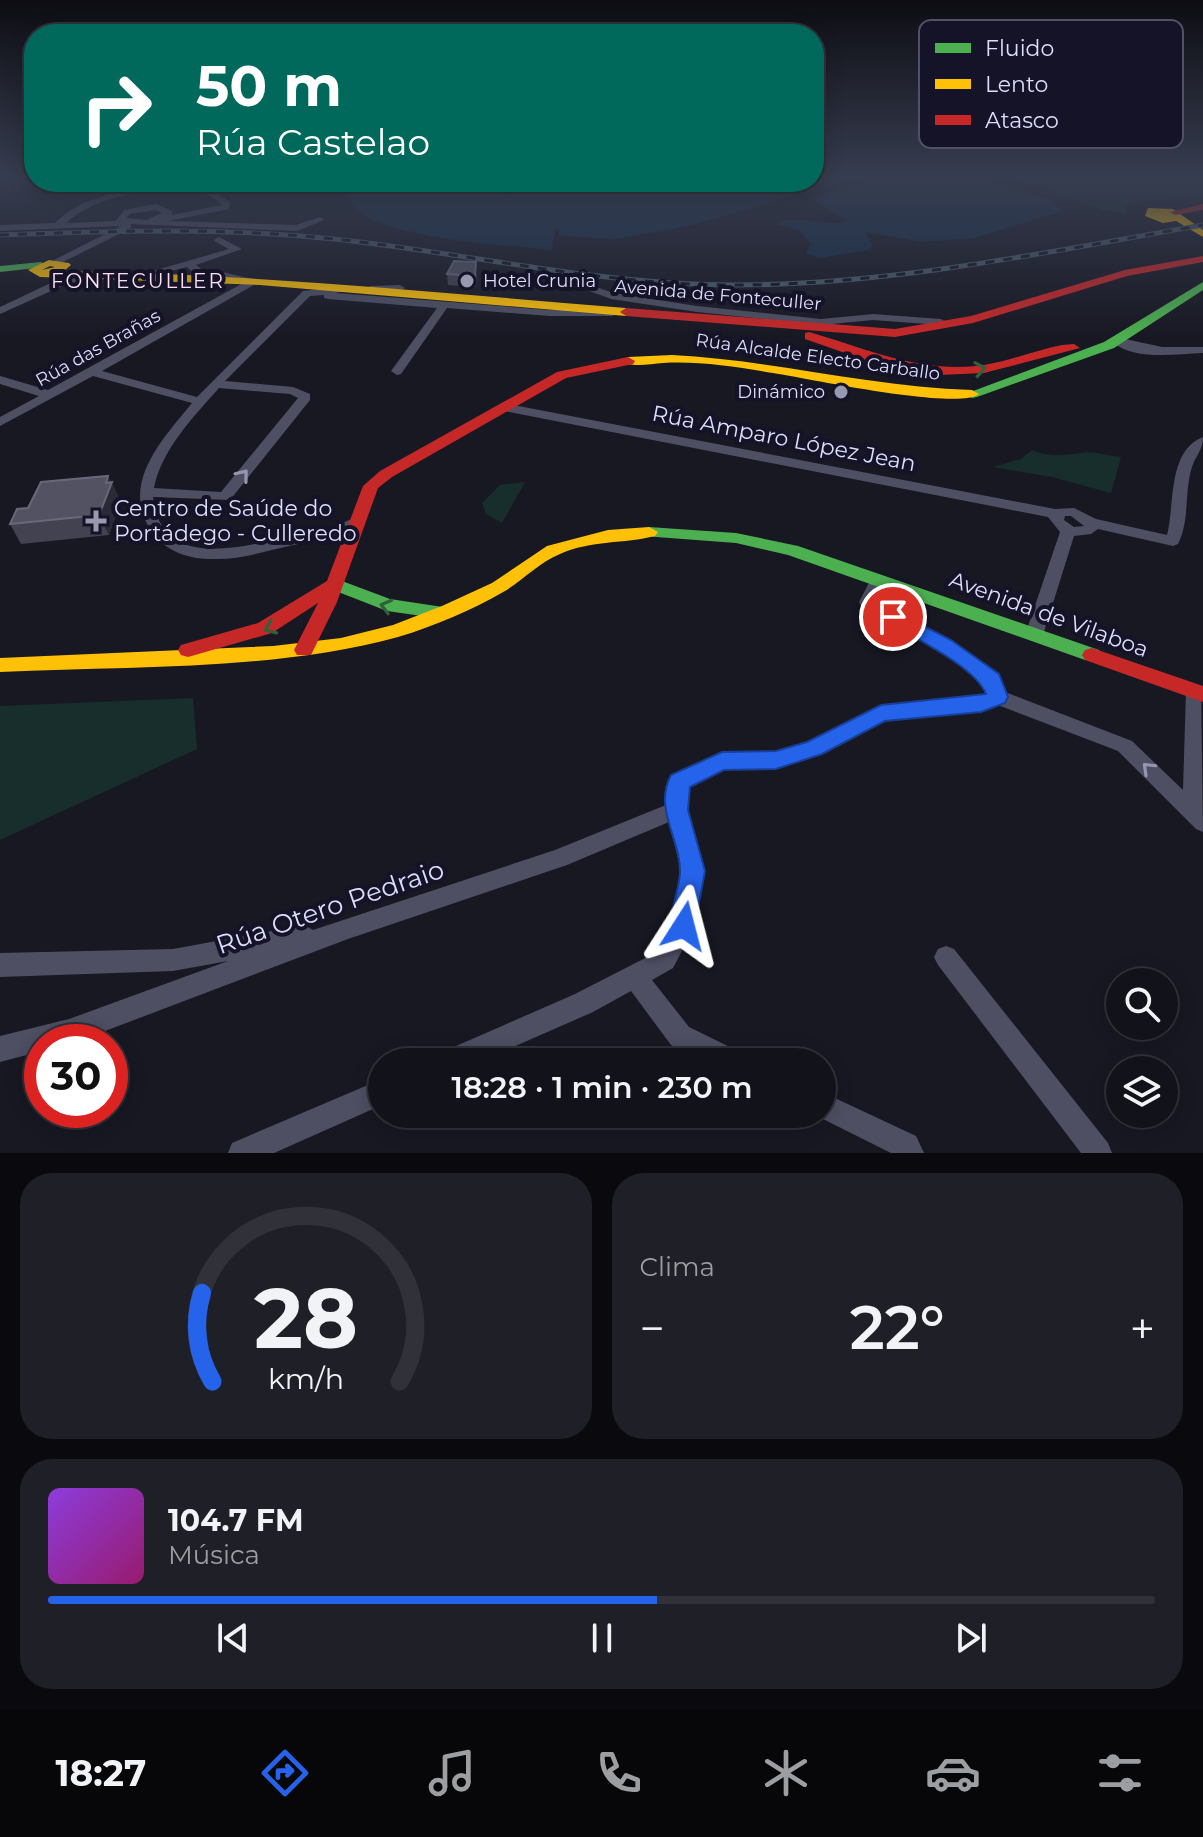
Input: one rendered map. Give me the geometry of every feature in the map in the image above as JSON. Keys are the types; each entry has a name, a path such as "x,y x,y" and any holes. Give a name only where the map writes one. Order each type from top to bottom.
{"main road":[{"name":"Avenida de Fonteculler","path":"0,271 159,274 554,310 632,312 895,333 941,325 1141,268 1203,259"},
{"name":"Avenida de Fonteculler","path":"159,274 195,269 222,275 798,323 941,325 1141,264 1203,259"},
{"name":"Rúa Alcalde Electo Carballo","path":"304,650 334,584 371,486 386,474 562,375 600,365 664,357 728,360 929,395 953,396 994,389 1093,351 1116,340 1203,285"},
{"path":"469,294 554,310"},
{"path":"742,320 793,329 871,359 939,371 985,369 1067,348 1093,351"},
{"name":"Avenida de Vilaboa","path":"90,662 304,650 361,641 443,613 500,586 553,550 575,541 623,534 765,542 879,579 1199,693"},
{"path":"0,665 90,662 234,641 290,618 334,584 378,604 402,610 443,613"}],"street":[{"path":"0,311 53,271 121,230"},
{"path":"195,269 237,249 219,240"},
{"name":"Avenida de Fonteculler","path":"222,275 254,282"},
{"path":"561,277 611,296 681,307 821,322 891,325"},
{"name":"Rúa das Brañas","path":"0,422 254,282"},
{"path":"357,522 324,537 300,538 219,557 177,548 158,533 147,511 147,481 169,440 306,288 400,288"},
{"path":"306,288 444,305 554,310"},
{"path":"1184,296 1203,291"},
{"path":"397,371 444,305"},
{"path":"1144,322 1135,339 1159,350"},
{"path":"832,330 891,325"},
{"path":"1116,340 1159,350"},
{"path":"1093,351 1203,350"},
{"path":"93,372 201,402"},
{"path":"0,380 50,395"},
{"path":"147,492 225,497 306,397 293,391 219,384"},
{"path":"27,388 67,386"},
{"name":"Rúa Amparo López Jean","path":"503,407 1056,514 1074,512 1091,523 1173,541 1179,525 1180,485 1191,451 1203,441"},
{"path":"1056,514 1055,521 1068,531 1084,532 1091,528 1091,523"},
{"path":"1034,635 1068,531"},
{"path":"300,538 346,553"},
{"path":"879,579 867,602 968,663 991,680 998,697"},
{"path":"1198,818 1199,693"},
{"path":"481,1048 584,1003 665,960 684,926 692,871 676,810 679,781 722,761 776,760 814,748 881,714 981,704 998,697 1125,746 1198,818"},
{"name":"Rúa Otero Pedraio","path":"0,1049 69,1032 348,928 559,858 676,810"},
{"path":"0,965 173,960 348,928"},
{"path":"946,957 1098,1153"},
{"path":"634,976 680,1036 704,1048"},
{"path":"242,1153 368,1098"},
{"path":"836,1112 906,1146 910,1153"}],"green space":[{"path":"1032,450 1051,455 1091,453 1121,457 1111,493 1052,477 993,467 1021,459"},
{"path":"525,482 502,523 486,514 482,503 500,485"},
{"path":"193,698 197,749 0,840 0,706"}],"water":[{"path":"403,230 555,230 552,250 457,240"},
{"path":"559,230 668,230 615,239 559,236"},
{"path":"799,230 1001,230 974,238 922,242 865,232 873,246 868,250 820,258 806,254 810,244"}],"building":[{"path":"454,261 476,262 475,276 447,274"},
{"path":"108,476 106,483 112,482 99,515 10,524 17,509 28,508 41,482"}],"railway":[{"path":"0,235 167,231 292,235 633,280 733,285 792,284 910,273 1176,230"}],"traffic: fast":[{"path":"0,269 41,265"},
{"path":"972,394 1109,345 1203,285"},
{"path":"649,532 736,538 792,550 1092,655"},
{"path":"334,584 387,605 443,613"}],"traffic: slow":[{"path":"1196,230 1203,234"},
{"path":"53,273 65,265 49,263 34,270 40,274 186,278 333,287 626,312"},
{"path":"628,361 715,361 886,388 972,394"},
{"path":"0,665 273,653 341,645 398,630 449,611 498,587 553,550 608,535 649,532"}],"traffic: jam":[{"path":"626,312 895,333 973,319 1125,273 1203,259"},
{"path":"809,336 895,364 939,371 984,369 1074,348"},
{"path":"304,650 328,602 371,486 386,474 562,375 628,361"},
{"path":"188,650 265,628 333,585"},
{"path":"1092,655 1203,694"}],"place":[{"name":"Hotel Crunia","path":"467,281"},
{"name":"Dinámico","path":"841,392"},
{"name":"Centro de Saúde do Portádego - Culleredo","path":"96,521"}],"district":[{"name":"FONTECULLER","path":"138,281"}],"route":[{"path":"684,926 692,871 676,810 679,781 722,761 776,760 814,748 881,714 981,704 998,697 991,680 944,645 893,617"}]}
